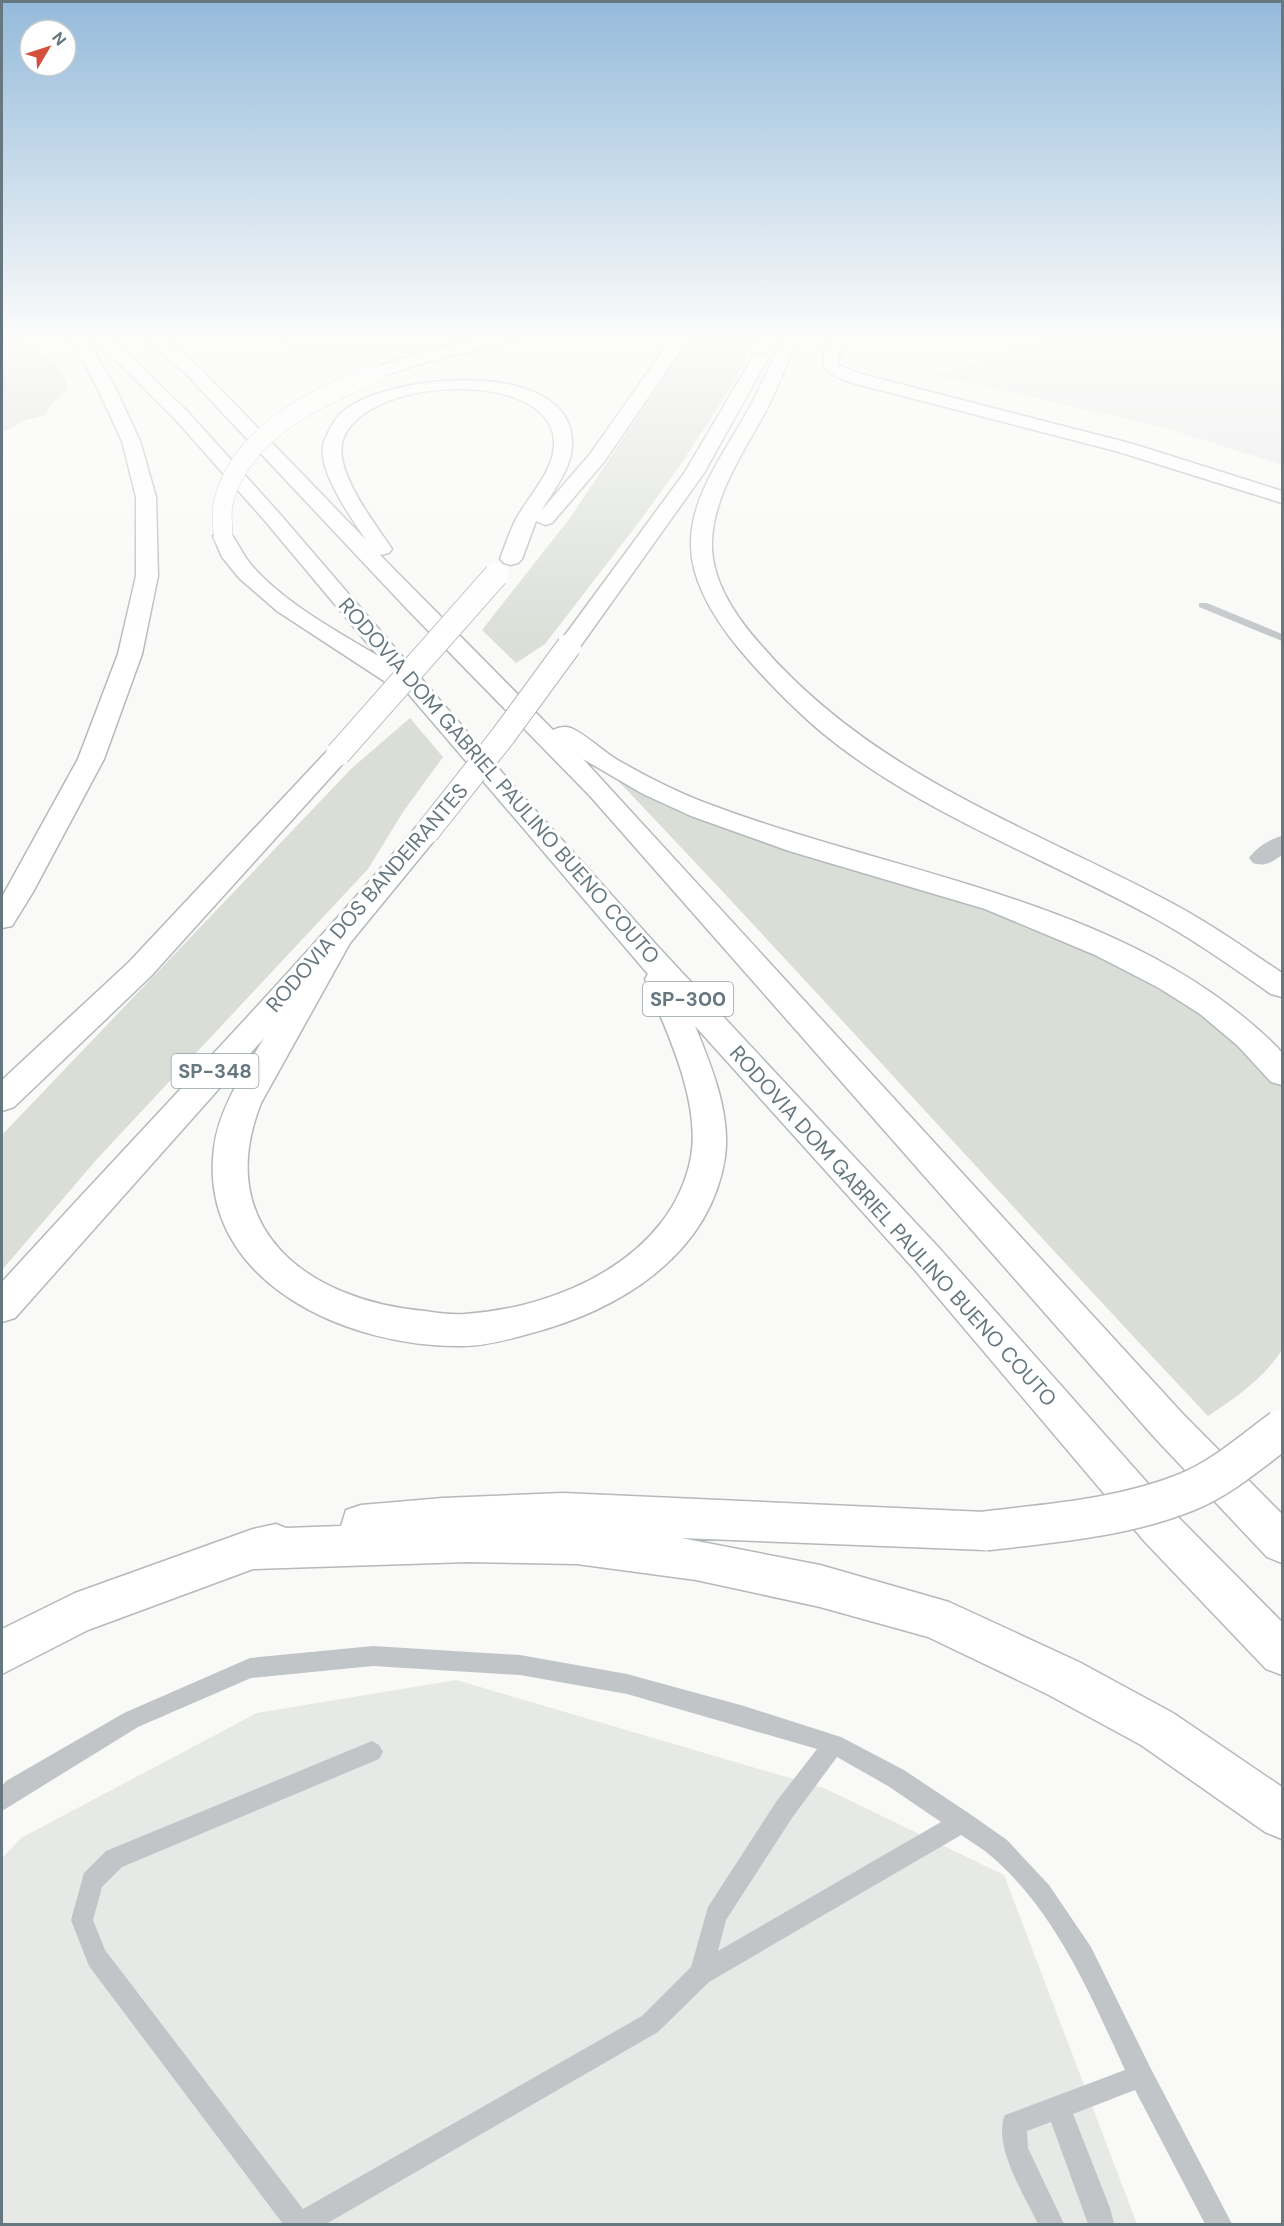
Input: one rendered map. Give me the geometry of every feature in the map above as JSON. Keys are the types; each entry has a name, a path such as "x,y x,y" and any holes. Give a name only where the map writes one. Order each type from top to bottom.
{"main road":[{"path":"2,919 91,759 130,654 147,576 146,498 132,442"},
{"name":"RODOVIA DOM GABRIEL PAULINO BUENO COUTO","path":"206,442 509,797 651,958 927,1259 1160,1528 1282,1653"},
{"path":"260,442 239,467 225,498 221,522 223,536 233,557 257,583 289,608 431,703"},
{"name":"SP-300","path":"260,442 415,604 607,799 1168,1425 1282,1543"},
{"path":"334,442 336,468 353,502 415,604"},
{"path":"504,567 526,520 550,485 559,460 562,442"},
{"path":"2,1099 140,969 338,754 504,567 608,442"},
{"name":"RODOVIA DOS BANDEIRANTES","path":"2,1307 165,1125 338,938 426,832 503,736 569,646 693,472 711,442"},
{"path":"740,442 706,509 701,545 707,573 719,603 749,646 791,694 837,731 897,773 954,805 1144,900 1212,939 1282,987"},
{"path":"1102,442 1282,497"},
{"path":"484,674 581,748 638,782 702,810 811,850 1029,914 1095,942 1168,978 1228,1019 1272,1060 1282,1074"},
{"path":"338,938 247,1096 232,1141 230,1162 233,1195 250,1239 290,1282 316,1299 345,1311 378,1321 417,1327 465,1330 521,1322 570,1306 616,1284 656,1255 698,1197 708,1156 708,1122 694,1062 651,958"},
{"path":"2,1652 75,1614 253,1549 359,1524 443,1516 563,1512 697,1520 985,1531 1068,1521 1130,1510 1188,1492 1231,1467 1282,1429"},
{"path":"253,1549 467,1542 577,1544 696,1560 820,1586 934,1617 1063,1678 1157,1729 1282,1815"}],"street":[{"path":"1262,858 1282,843"}],"lane":[{"path":"1203,605 1282,638"},
{"path":"2,1800 14,1790 131,1720 250,1668 374,1656 520,1665 627,1684 744,1716 834,1744 896,1778 999,1848 1041,1893 1083,1955 1141,2076 1219,2224"},
{"path":"701,1974 716,1915 783,1810 834,1744"},
{"path":"372,1752 114,1859 92,1881 82,1920 97,1958 300,2224 650,2024 701,1974 962,1822"},
{"path":"1051,2224 1016,2149 1014,2124 1141,2076"},
{"path":"1058,2108 1097,2208 1101,2224"}],"shaded area":[{"path":"621,442 695,442 639,522 545,644 516,663 482,630 570,518"},
{"path":"1209,442 1282,442 1282,465"},
{"path":"410,718 443,757 403,812 368,869 97,1159 2,1270 2,1135 352,768"},
{"path":"601,763 644,787 986,904 1146,969 1268,1066 1282,1084 1282,1350 1258,1379 1208,1416"},
{"path":"456,1680 824,1788 1004,1875 1137,2224 2,2224 2,1858 21,1838 257,1713"}]}
